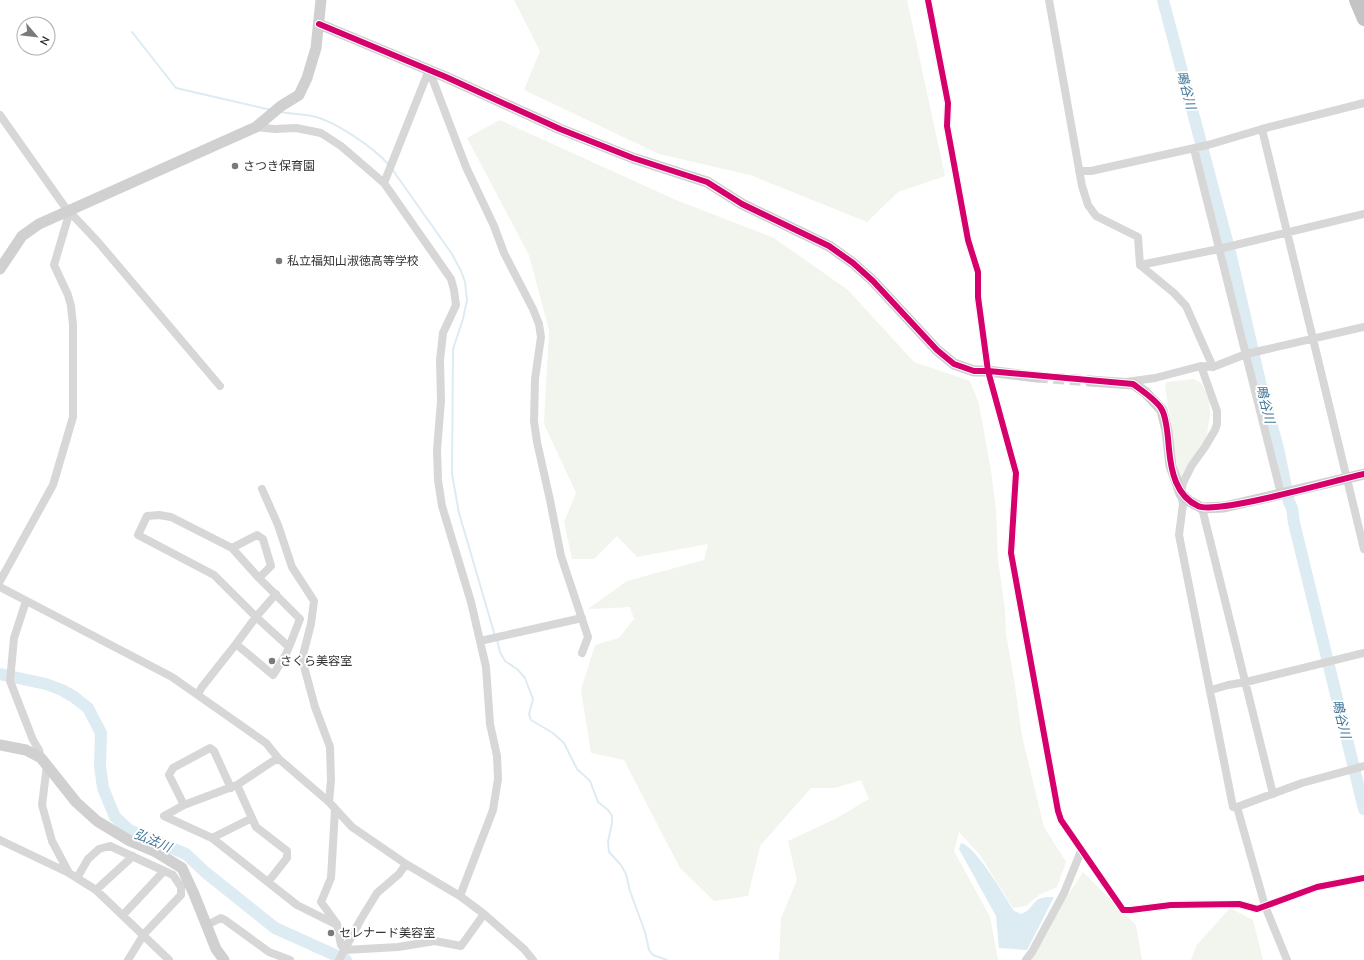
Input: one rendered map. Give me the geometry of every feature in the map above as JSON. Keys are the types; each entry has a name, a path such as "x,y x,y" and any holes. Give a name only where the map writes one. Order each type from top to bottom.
{"highway":[{"path":"1356,0 1364,19"}],"street":[{"path":"0,269 22,236 39,224 256,127 281,106 299,95 308,78 316,48 321,0"},
{"path":"928,0 948,103 947,126 968,240 978,272 978,297 988,372 1016,474 1011,553 1058,811 1061,820 1123,910 1131,910"},
{"path":"1049,0 1079,171 1088,205 1096,216 1138,237 1140,265 1174,293 1186,306 1213,367"},
{"path":"319,24 429,70 560,129 633,158 707,182 742,204 829,246 853,263 873,281 936,350 954,364 974,371 1037,377"},
{"path":"384,183 429,70"},
{"path":"429,70 466,167 494,226 504,253 533,309 539,324 541,337 535,379 534,421 561,556 588,637 582,653"},
{"path":"1079,171 1091,171 1194,149 1262,129 1364,104"},
{"path":"0,115 65,206 98,242 220,386"},
{"path":"256,127 274,129 296,128 321,133 341,146 384,183 451,279 454,290 456,305 443,333 440,360 441,401 437,450 438,480 442,506 471,602 486,666 490,724 497,756 498,779 493,810 460,896"},
{"path":"1262,129 1364,549"},
{"path":"1194,149 1246,354 1287,493"},
{"path":"0,581 53,485 72,417 73,325 71,306 68,295 54,265 70,211"},
{"path":"1140,265 1219,249 1364,214"},
{"path":"1119,383 1155,378 1201,366 1213,367 1246,354 1364,326"},
{"path":"1181,494 1183,483 1192,465 1205,447 1217,424 1217,410 1201,366"},
{"path":"1090,381 1133,384 1145,392 1162,410 1167,431 1171,466 1183,504 1179,535 1211,690 1233,807 1237,807 1302,783 1364,766"},
{"path":"1181,494 1189,501 1202,508 1224,507 1364,474"},
{"path":"262,489 278,525 292,567 314,601 311,624 302,659 315,707 330,747 331,780 329,802"},
{"path":"1202,508 1273,794"},
{"path":"236,644 273,675 285,656 289,647 300,619 259,578 232,548 170,517 147,516 138,535 214,575 256,617 289,647"},
{"path":"232,548 257,535 263,539 272,566 259,578"},
{"path":"0,587 172,677 198,694 266,743 279,759 329,802 352,827 406,864 460,896 484,914 524,949 533,960"},
{"path":"198,694 202,686 276,594"},
{"path":"26,601 14,638 10,681 33,740 44,761 76,802 97,821 130,841 156,852 182,868 216,949 224,960"},
{"path":"480,641 582,618"},
{"path":"1211,690 1364,653"},
{"path":"0,745 26,750 44,761"},
{"path":"184,805 169,775 173,768 210,748 214,751 256,827 287,851 287,858 268,882"},
{"path":"279,759 272,761 234,786 184,805 164,816 212,838 297,905 337,925"},
{"path":"44,761 42,805 52,841 69,873"},
{"path":"1237,807 1265,906 1287,960"},
{"path":"335,810 331,878 321,902 337,925 342,954"},
{"path":"212,838 252,818"},
{"path":"0,840 69,873 96,890 170,960"},
{"path":"77,878 88,859 99,849 110,846 173,875 181,887 181,895 144,934 128,960"},
{"path":"1026,960 1032,952 1064,893 1081,850"},
{"path":"96,890 132,856"},
{"path":"342,954 361,919 378,893 406,864"},
{"path":"122,915 164,871"},
{"path":"1171,905 1239,904 1257,909 1317,887 1364,878"},
{"path":"342,954 435,941 461,946 484,914"},
{"path":"207,925 221,918 269,952 290,960"}],"shaded area":[{"path":"514,0 907,0 945,176 898,192 867,222 750,175 659,154 524,90 540,51"},
{"path":"500,120 676,200 774,238 848,290 914,362 970,381 979,404 991,471 996,510 998,560 1005,609 1006,634 1022,736 1044,827 1066,862 1057,887 1039,895 1026,906 1013,908 980,855 959,832 954,851 990,917 998,960 779,960 781,918 797,880 788,841 837,818 869,799 861,780 835,788 811,788 760,846 748,896 714,901 680,868 624,760 591,753 581,690 595,645 619,638 634,619 630,607 588,609 627,581 704,560 708,544 637,557 617,536 594,559 572,559 564,522 576,493 544,424 549,330 529,255 467,138"},
{"path":"1194,379 1201,383 1209,398 1210,413 1206,442 1183,479 1179,478 1165,386 1167,382"},
{"path":"961,843 967,846 982,862 1014,911 1021,914 1030,908 1037,900 1046,897 1054,897 1027,950 999,948 996,916 959,849"},
{"path":"1083,872 1136,925 1142,960 1025,960"},
{"path":"1230,908 1253,920 1263,960 1191,960 1196,946"}],"waterway":[{"name":"鴫谷川","path":"1163,0 1231,256 1261,386 1278,448 1294,523 1364,809"},
{"path":"132,32 176,88 271,110"},
{"path":"281,112 312,116 331,123 364,143 389,165"},
{"path":"392,169 452,254 465,282 467,300 463,319 453,349 452,474 459,513 495,636"},
{"path":"497,640 500,652 505,661 517,669 525,678 533,699 529,714 531,720 553,733 564,743 577,769 590,781 598,802 608,810 612,816 608,842 609,852 621,865 626,874 630,891 645,932 649,950 653,955 667,960"},
{"name":"弘法川","path":"0,674 46,684 62,690 88,708 101,733 100,766 103,788 115,817 129,830 186,854 205,872 275,928 346,960"}],"tunnel":[{"path":"1037,377 1090,381"},
{"path":"1131,910 1171,905"}],"cycle path":[{"path":"928,0 948,103 947,126 968,240 978,272 978,297 988,371 1016,473 1011,553 1058,811 1061,820 1123,910 1171,905 1239,904 1257,909 1317,887 1364,878"},
{"path":"319,24 446,77 560,129 633,158 707,182 742,204 829,246 853,263 873,281 937,350 954,364 974,371 1133,384 1153,399 1162,410 1166,424 1173,474 1184,496 1198,506 1228,506 1278,496 1364,474"}],"place":[{"name":"さつき保育園","path":"235,166"},
{"name":"私立福知山淑徳高等学校","path":"279,261"},
{"name":"さくら美容室","path":"272,661"},
{"name":"セレナード美容室","path":"331,933"}]}
